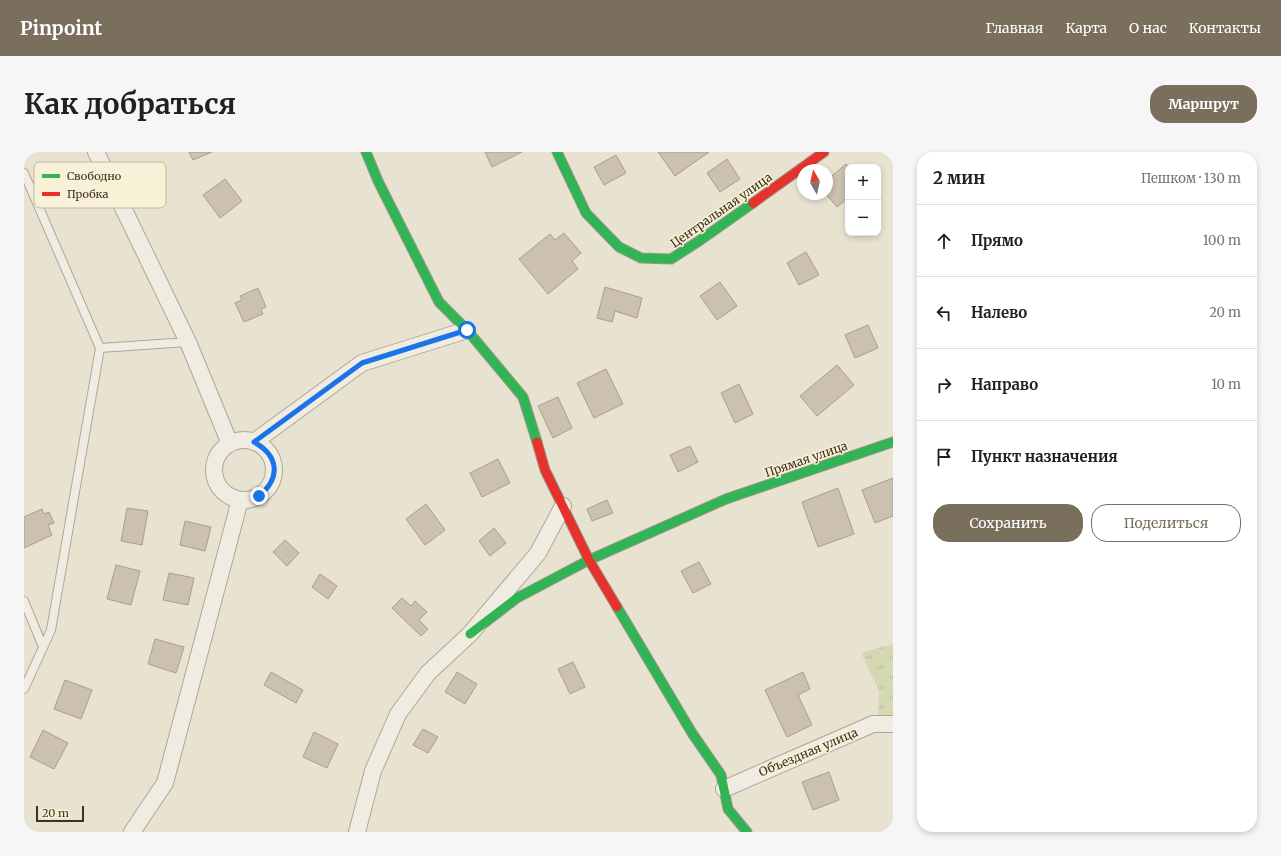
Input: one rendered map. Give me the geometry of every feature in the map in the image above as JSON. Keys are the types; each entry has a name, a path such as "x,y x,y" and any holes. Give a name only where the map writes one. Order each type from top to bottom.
{"street":[{"path":"96,152 101,162"},
{"path":"366,152 378,181 439,302 467,330 523,397 545,470 589,560 689,726 721,775 728,809 747,832"},
{"name":"Центральная улица","path":"557,152 586,212 619,247 641,258 671,259 699,241 824,152"},
{"path":"123,208 188,342 230,444"},
{"path":"254,442 362,363 467,330"},
{"path":"246,440 254,442 263,447 270,454 274,472 272,482 267,490 259,496 250,500 240,500 223,492 214,475 214,466 217,457 223,449 230,444 246,440"},
{"name":"Прямая улица","path":"470,634 518,598 589,560 726,499 893,442"},
{"path":"132,832 165,783 240,500"},
{"path":"357,832 373,771 398,714 428,673 470,634 538,553 563,506"},
{"name":"Объездная улица","path":"724,789 873,724 893,724"}],"lane":[{"path":"24,173 34,196"},
{"path":"24,689 51,630 100,348 39,208"},
{"path":"100,348 188,342"},
{"path":"24,601 43,647"}],"green space":[{"path":"893,644 893,726 878,716 879,691 861,653"}],"building":[{"path":"189,152 212,152 193,160"},
{"path":"485,152 522,152 492,167"},
{"path":"658,152 709,152 675,176"},
{"path":"616,155 626,173 604,185 594,167"},
{"path":"727,159 740,179 720,192 707,173"},
{"path":"845,165 845,200 837,207 831,200 833,200 833,175"},
{"path":"225,179 242,201 220,218 203,195"},
{"path":"564,233 581,253 572,261 578,269 548,294 519,259 550,234 555,240"},
{"path":"806,252 819,275 799,285 787,263"},
{"path":"720,282 737,306 717,320 700,296"},
{"path":"605,287 642,298 637,318 615,311 612,322 597,318"},
{"path":"258,288 266,307 261,309 263,314 244,322 235,303 242,300 240,296"},
{"path":"868,325 878,348 855,358 845,335"},
{"path":"837,365 854,385 817,416 800,396"},
{"path":"606,369 623,404 594,418 577,383"},
{"path":"739,384 753,414 735,423 721,393"},
{"path":"558,397 572,428 553,438 538,406"},
{"path":"690,446 698,462 678,472 670,455"},
{"path":"498,459 510,483 482,497 470,473"},
{"path":"893,478 893,516 875,523 862,490"},
{"path":"838,488 854,534 818,547 802,502"},
{"path":"607,500 613,513 592,521 587,509"},
{"path":"426,504 445,530 425,545 406,519"},
{"path":"127,508 148,511 142,545 121,541"},
{"path":"42,509 44,514 49,512 54,523 48,525 52,535 24,548 24,517"},
{"path":"185,521 211,527 205,551 180,545"},
{"path":"494,528 506,543 490,556 479,541"},
{"path":"285,540 299,553 287,566 273,552"},
{"path":"699,562 711,584 693,593 681,571"},
{"path":"116,565 140,571 131,605 107,599"},
{"path":"169,573 194,578 188,605 163,600"},
{"path":"320,574 337,586 328,599 312,587"},
{"path":"402,598 411,606 415,601 427,612 419,620 428,629 421,636 392,608"},
{"path":"155,639 184,647 176,673 148,664"},
{"path":"573,662 585,687 570,694 558,669"},
{"path":"271,672 303,690 296,703 264,685"},
{"path":"457,672 477,684 465,704 445,692"},
{"path":"803,672 810,689 798,695 812,725 787,737 765,690"},
{"path":"65,680 92,690 81,719 54,709"},
{"path":"423,729 438,737 428,753 413,745"},
{"path":"43,730 68,743 54,769 30,757"},
{"path":"314,732 338,744 327,768 303,757"},
{"path":"829,772 839,800 813,810 802,782"}],"traffic: fast":[{"path":"366,152 378,181 439,302 467,330 523,397 537,442"},
{"path":"557,152 586,213 619,247 641,258 671,259 753,203"},
{"path":"470,634 517,598 589,560 726,499 893,442"},
{"path":"617,607 692,733 721,775 728,809 747,832"}],"traffic: jam":[{"path":"753,203 824,152"},
{"path":"537,442 545,470 589,560 617,607"}],"route":[{"path":"259,496 267,490 272,482 274,472 270,454 263,447 254,442 362,363 467,330"}]}
